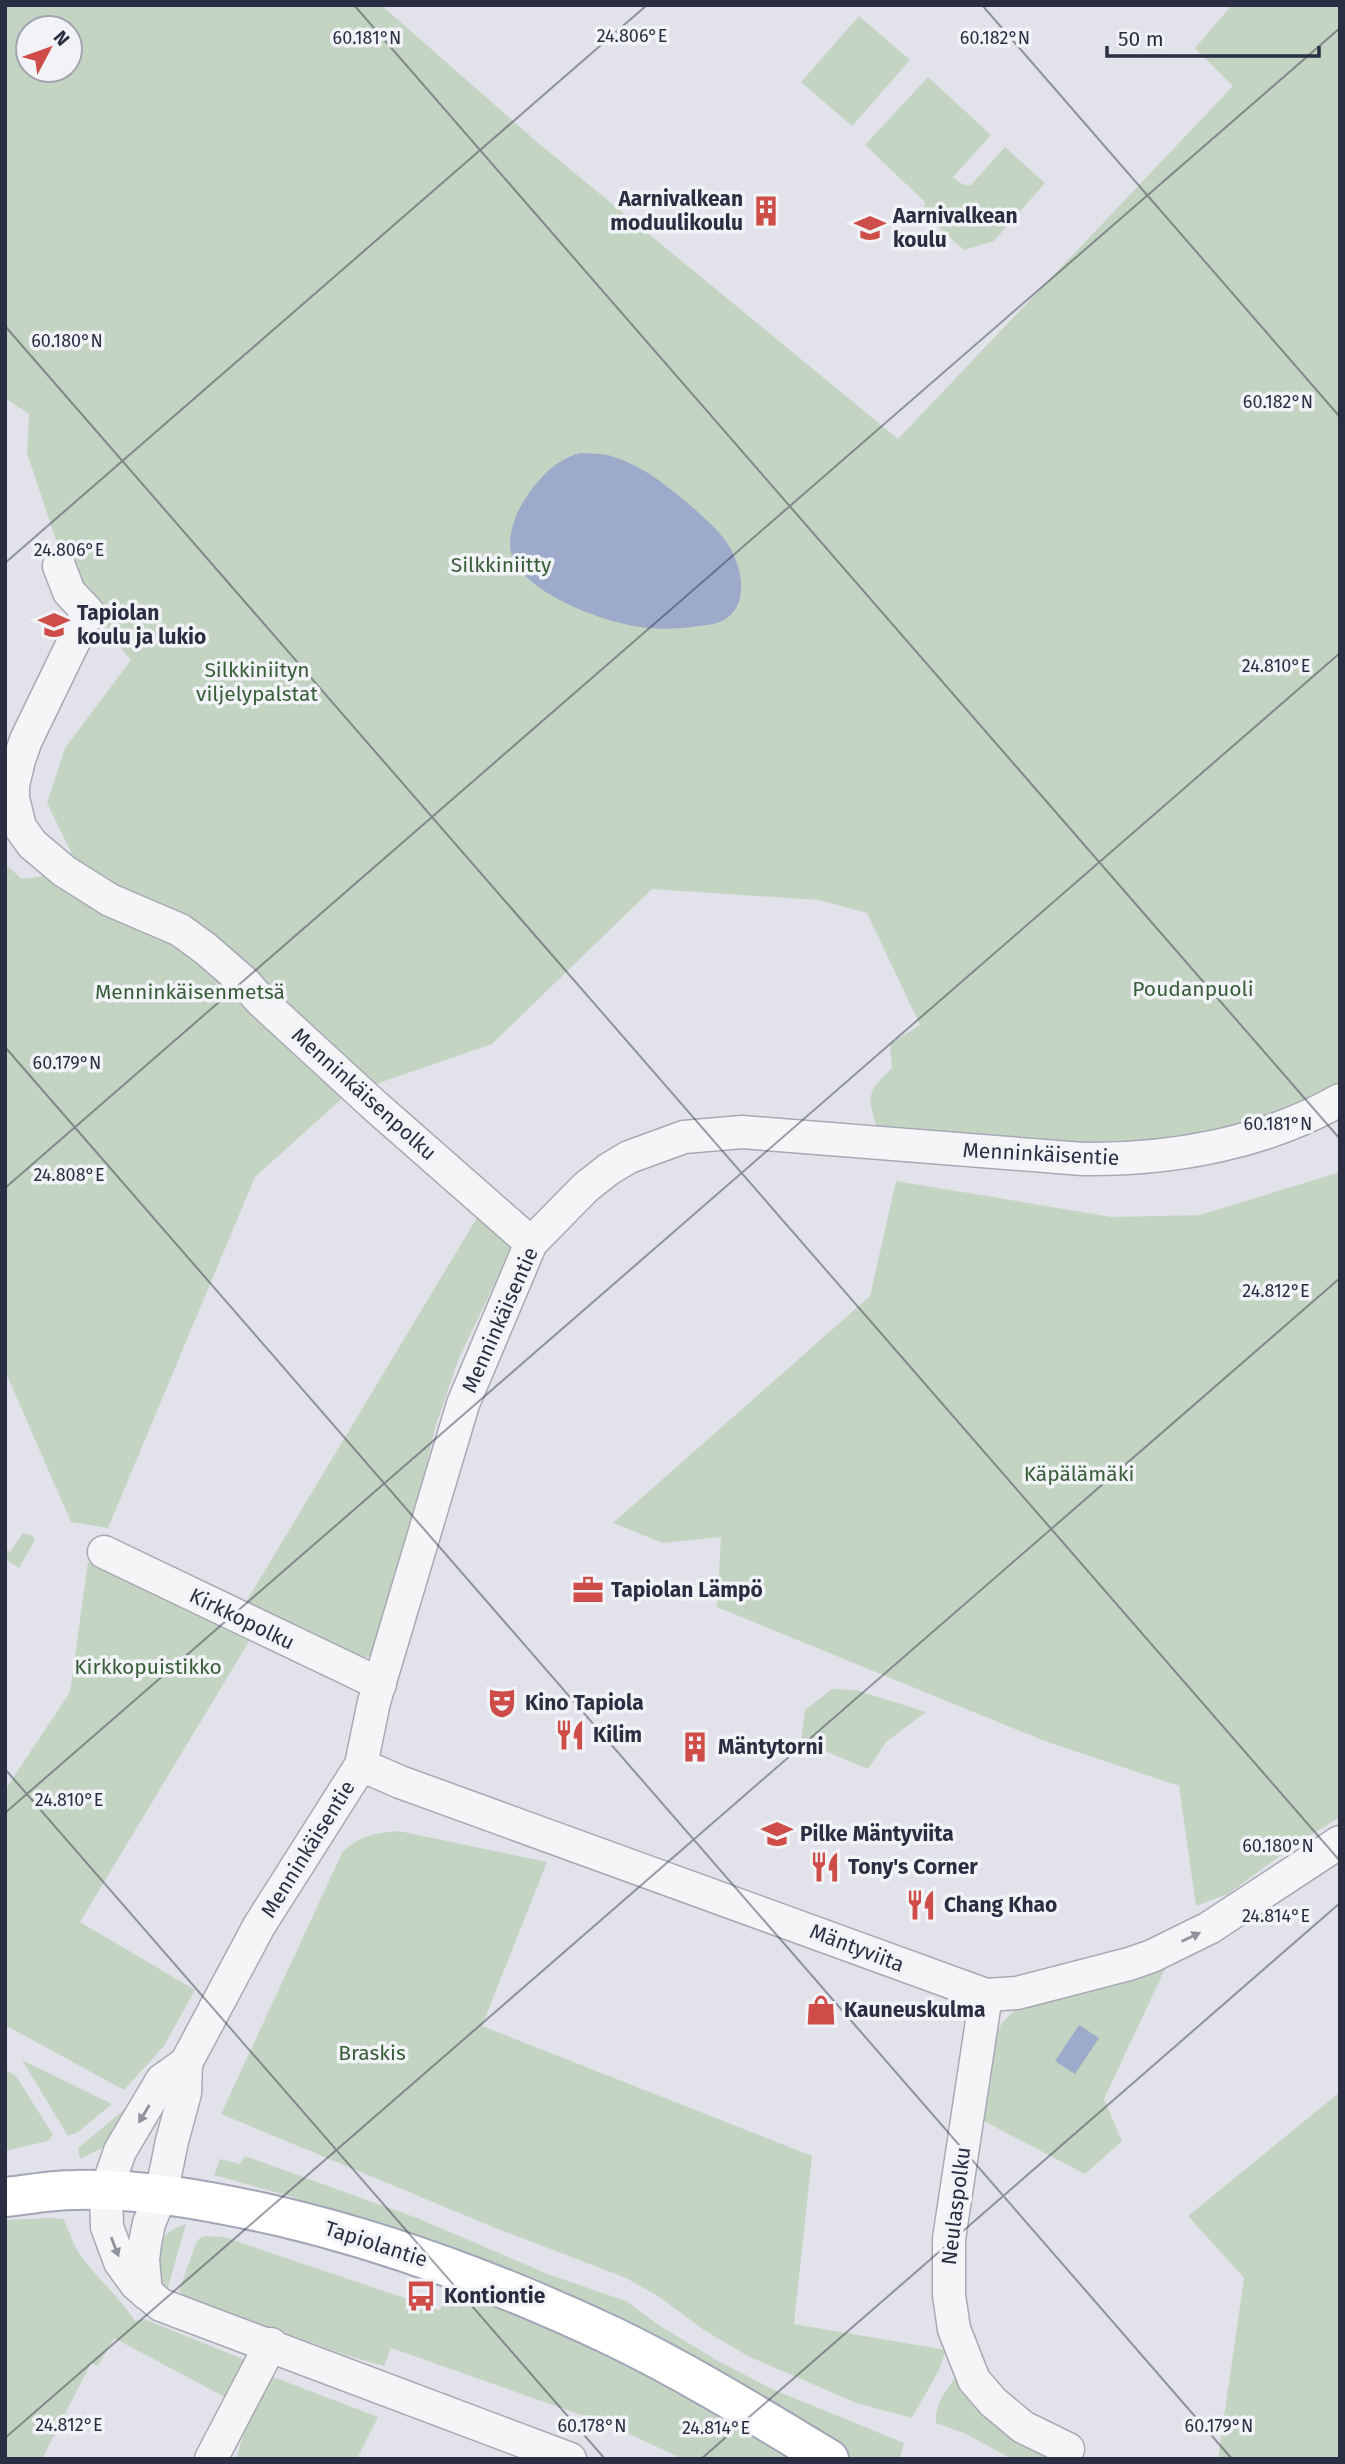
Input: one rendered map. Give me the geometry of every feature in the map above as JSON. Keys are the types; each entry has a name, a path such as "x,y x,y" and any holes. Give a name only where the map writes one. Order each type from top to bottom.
{"main road":[{"name":"Tapiolantie","path":"5,2197 74,2190 160,2195 216,2202 321,2226 443,2266 613,2337 752,2412 829,2459"}],"street":[{"name":"Menninkäisenpolku","path":"59,566 69,592 88,612 26,740 16,771 13,785 15,809 25,836 64,871 110,901 180,930 206,949 374,1105 531,1243"},
{"name":"Menninkäisentie","path":"106,2191 120,2151 162,2080 186,2063 259,1926 361,1765 370,1719 463,1404 531,1243 586,1187 629,1157 684,1136 742,1132 1083,1160 1121,1160 1170,1155 1250,1137 1340,1100"},
{"name":"Kirkkopolku","path":"104,1552 380,1684"},
{"name":"Mäntyviita","path":"361,1765 400,1782 986,1995 1017,1993 1152,1956 1209,1928 1340,1842"},
{"name":"Neulaspolku","path":"986,1995 948,2239 949,2295 954,2329 974,2380 993,2402 1023,2427 1068,2449"},
{"name":"Menninkäisentie","path":"160,2195 186,2094 186,2063"},
{"path":"106,2191 107,2227 125,2269 135,2284 167,2307 570,2459"},
{"path":"146,2293 145,2243 149,2223 160,2195"},
{"path":"211,2459 271,2344"}],"green space":[{"name":"Silkkiniitty","path":"5,5 381,5 537,142 898,439 1233,86 1195,48 1232,5 1340,5 1340,1082 1288,1106 1234,1126 1150,1143 1060,1145 877,1127 871,1108 871,1094 892,1068 890,1044 920,1025 867,913 819,900 652,889 492,1044 347,1094 255,1177 108,1528 71,1522 5,1371 5,864 22,879 54,875 71,852 47,803 65,748 131,660 73,591 27,453 29,414 5,398"},
{"path":"859,16 910,60 852,126 801,82"},
{"path":"928,77 991,135 953,177 970,186 1005,147 1045,183 994,241 964,250 923,213 925,202 865,145"},
{"name":"Käpälämäki","path":"1340,1172 1340,1817 1293,1846 1228,1894 1196,1906 1179,1786 1042,1740 717,1607 721,1537 663,1543 613,1523 870,1296 896,1181 1112,1217 1200,1215"},
{"path":"478,1216 515,1241 459,1358 435,1428 424,1476 373,1653 368,1657 356,1658 246,1602"},
{"path":"23,1533 33,1536 35,1540 19,1568 5,1559 5,1549 10,1552"},
{"name":"Kirkkopuistikko","path":"88,1562 162,1588 254,1633 80,1922 195,1990 164,2046 124,2090 5,2025 5,1790 70,1692"},
{"path":"832,1689 856,1690 926,1712 886,1742 868,1769 801,1741 805,1710"},
{"name":"Braskis","path":"399,1831 547,1862 482,2026 812,2156 794,2324 946,2350 938,2372 912,2418 856,2403 748,2356 626,2278 493,2227 221,2114 342,1853 368,1836"},
{"path":"1166,1967 1104,2099 1122,2141 1085,2174 978,2118 993,2040 1002,2023 1021,2004"},
{"path":"22,2060 112,2104 78,2132 68,2136"},
{"path":"5,2069 16,2076 53,2135 48,2141 5,2151"},
{"path":"1340,2092 1340,2459 1218,2459 1244,2278 1188,2216"},
{"path":"125,2109 131,2111 106,2146 80,2159 78,2148"},
{"path":"245,2156 417,2218 550,2275 626,2301 660,2326 718,2361 772,2389 904,2443 900,2459 854,2459 686,2358 393,2230 214,2175 220,2159 240,2164"},
{"path":"63,2219 77,2250 135,2321 144,2319 243,2359 248,2366 234,2402 114,2338 98,2366 91,2363 42,2459 5,2459 5,2220"},
{"path":"186,2224 167,2291 156,2277 159,2251 169,2232"},
{"path":"206,2236 224,2237 440,2310 445,2297 508,2308 550,2324 706,2404 799,2459 683,2459 610,2425 391,2348 384,2366 345,2355 184,2296 179,2291 196,2243"},
{"path":"268,2375 378,2417 357,2459 236,2459 248,2420"},
{"path":"958,2375 1061,2459 1012,2459 966,2434 936,2423 942,2397"}],"water":[{"path":"580,453 611,456 645,471 682,498 719,532 731,549 739,570 741,593 733,613 724,620 708,625 669,629 640,627 607,619 569,605 535,584 522,572 513,559 510,544 518,512 548,471 563,460"},
{"path":"1079,2025 1099,2038 1075,2074 1055,2061"}],"place":[{"name":"Aarnivalkean moduulikoulu","path":"766,211"},
{"name":"Aarnivalkean koulu","path":"870,228"},
{"name":"Tapiolan koulu ja lukio","path":"54,625"},
{"name":"Tapiolan Lämpö","path":"588,1590"},
{"name":"Kino Tapiola","path":"502,1703"},
{"name":"Kilim","path":"570,1735"},
{"name":"Mäntytorni","path":"695,1747"},
{"name":"Pilke Mäntyviita","path":"777,1834"},
{"name":"Tony's Corner","path":"825,1867"},
{"name":"Chang Khao","path":"921,1905"},
{"name":"Kauneuskulma","path":"821,2010"},
{"name":"Kontiontie","path":"421,2296"}],"park label":[{"name":"Silkkiniityn viljelypalstat","path":"257,682"},
{"name":"Poudanpuoli","path":"1193,989"},
{"name":"Menninkäisenmetsä","path":"190,992"}]}
